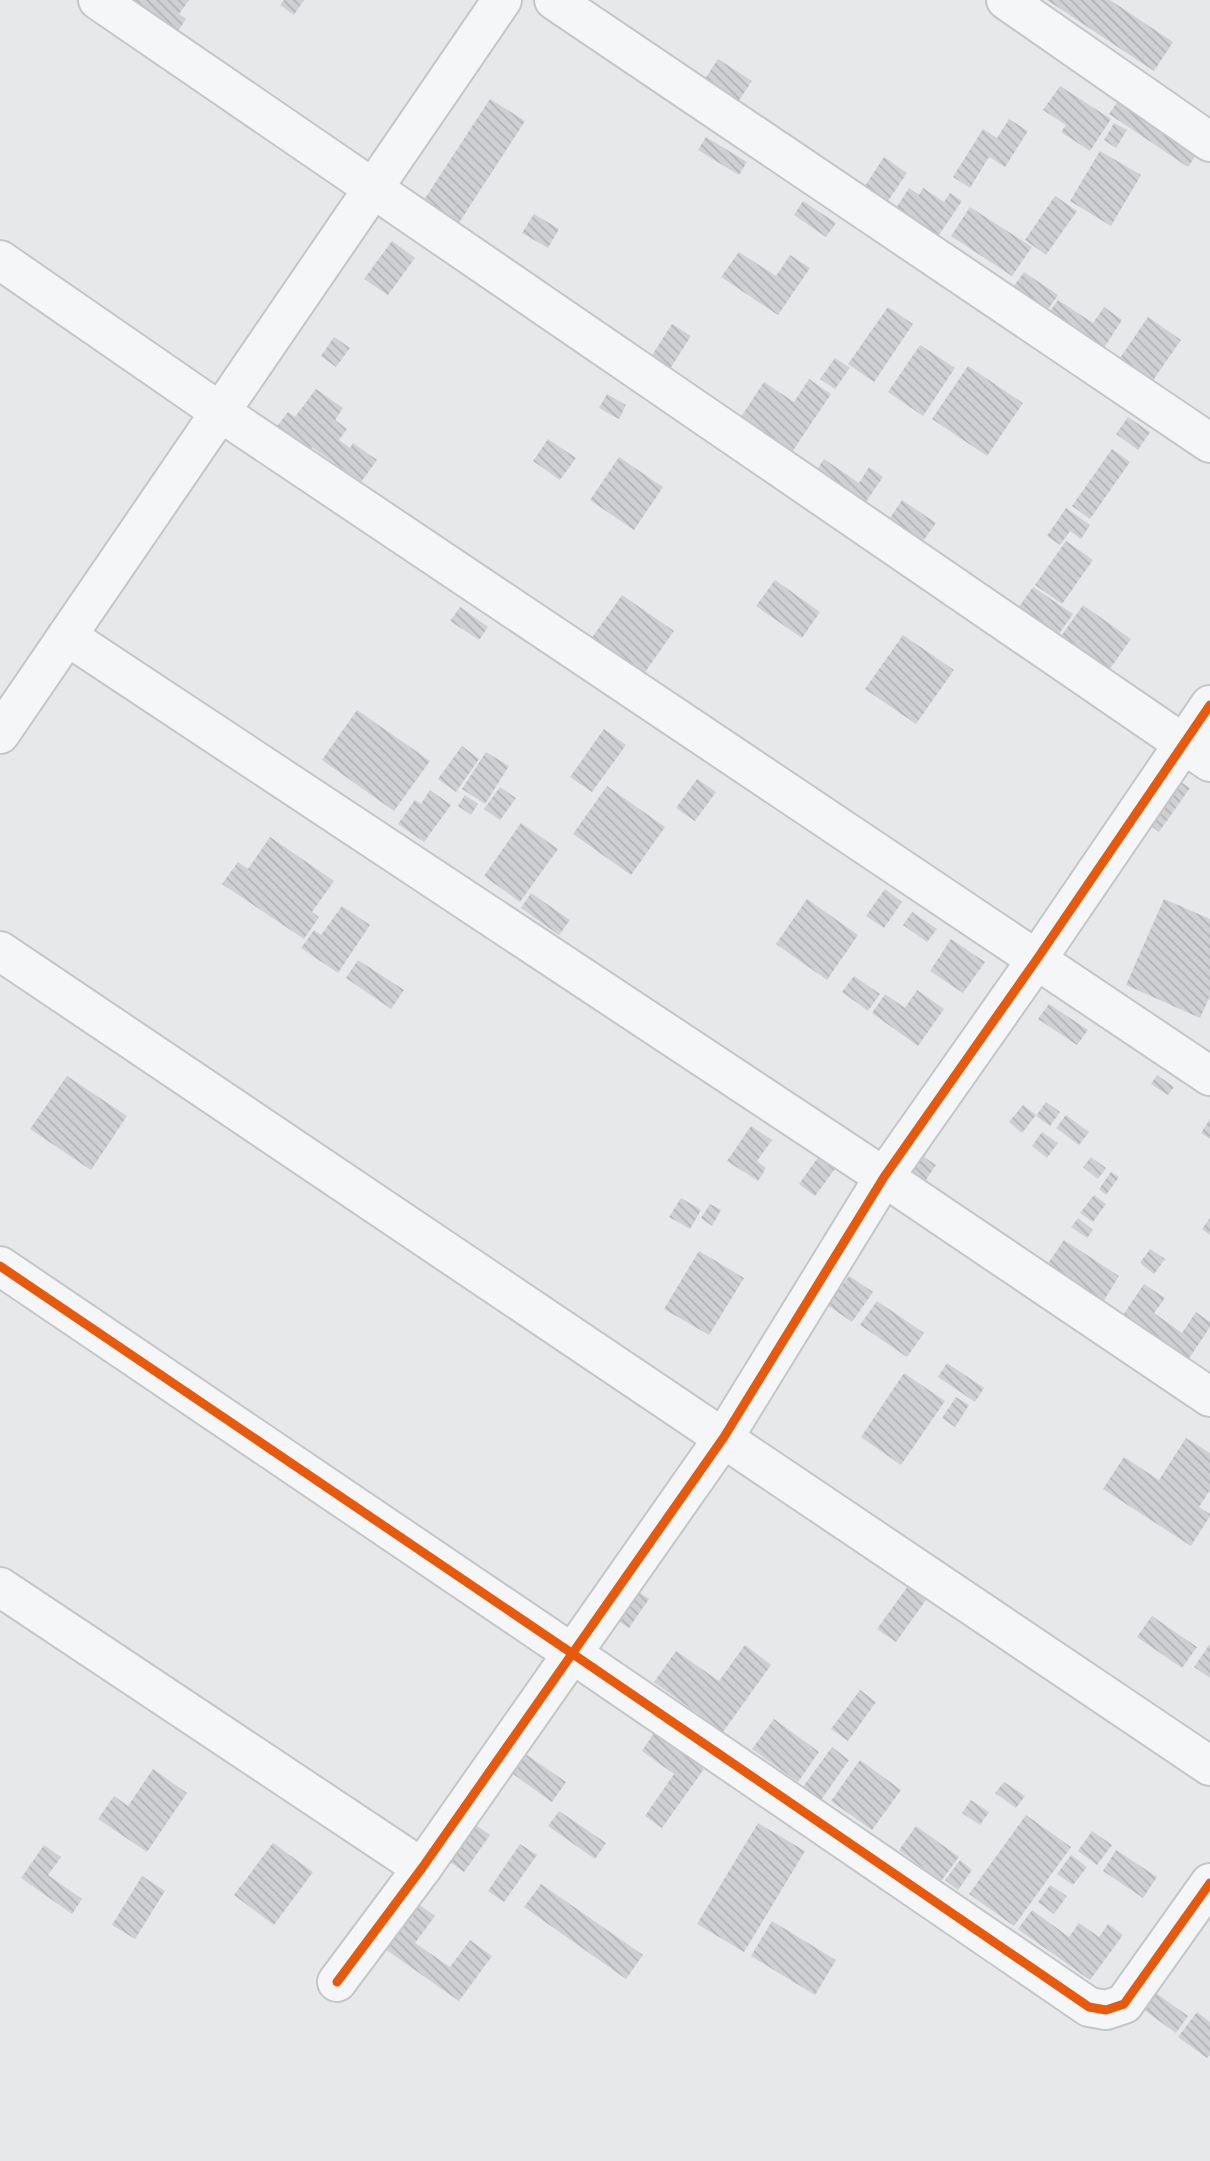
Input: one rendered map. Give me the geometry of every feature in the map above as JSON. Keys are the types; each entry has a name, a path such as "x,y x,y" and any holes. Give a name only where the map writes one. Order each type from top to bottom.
{"street":[{"path":"98,0 1197,753"},
{"path":"0,734 502,0"},
{"path":"554,0 1210,443"},
{"path":"1006,0 1210,142"},
{"path":"0,260 220,412 1210,1076"},
{"path":"67,636 884,1177 1210,1397"},
{"path":"337,1982 422,1868 724,1437 884,1177 1037,959 1197,753 1210,705"},
{"path":"0,951 1210,1766"},
{"path":"0,1266 1089,2007 1107,2010 1124,2004 1210,1883"},
{"path":"0,1587 422,1868"}],"building":[{"path":"115,0 189,0 179,14 186,19 173,39"},
{"path":"284,0 304,0 294,15 280,5"},
{"path":"1047,0 1110,0 1173,42 1154,71"},
{"path":"718,59 752,81 737,103 703,82"},
{"path":"1060,86 1111,119 1090,151 1061,132 1066,125 1043,110"},
{"path":"1121,97 1200,149 1188,167 1109,114"},
{"path":"490,99 525,121 455,229 420,206"},
{"path":"1009,119 1028,131 1005,167 989,157 970,188 953,177 983,129 997,138"},
{"path":"1114,123 1127,130 1116,148 1104,140"},
{"path":"706,137 747,162 739,175 698,150"},
{"path":"1100,151 1141,175 1111,226 1070,201"},
{"path":"884,157 907,173 886,204 863,189"},
{"path":"909,188 919,195 923,188 944,202 950,193 962,201 937,238 895,210"},
{"path":"1055,196 1077,211 1046,255 1025,240"},
{"path":"803,201 836,223 826,237 794,215"},
{"path":"970,207 1032,247 1012,276 951,236"},
{"path":"534,214 559,229 548,248 522,233"},
{"path":"392,241 415,258 388,295 364,279"},
{"path":"739,252 776,276 790,255 810,268 778,315 721,277"},
{"path":"1024,272 1058,295 1046,312 1012,289"},
{"path":"1058,300 1093,323 1104,307 1122,320 1102,351 1048,314"},
{"path":"888,307 913,324 874,382 848,364"},
{"path":"1148,317 1181,340 1151,383 1118,361"},
{"path":"672,324 691,336 666,375 647,363"},
{"path":"334,337 350,348 336,367 321,356"},
{"path":"920,345 955,368 923,416 888,392"},
{"path":"835,358 850,368 835,389 820,379"},
{"path":"968,366 1023,403 987,456 932,419"},
{"path":"809,379 831,394 788,458 737,423 764,382 794,402"},
{"path":"316,389 343,408 335,420 347,429 339,440 350,448 353,443 377,460 361,482 312,447 308,453 275,429 288,412 295,417"},
{"path":"607,394 626,405 619,419 599,408"},
{"path":"1128,417 1150,432 1138,450 1116,434"},
{"path":"548,439 576,458 560,480 533,461"},
{"path":"1112,449 1130,462 1090,519 1072,506"},
{"path":"619,457 663,487 634,530 590,500"},
{"path":"824,459 859,483 869,467 883,477 863,506 814,474"},
{"path":"902,500 936,523 923,541 890,518"},
{"path":"1066,508 1090,525 1081,539 1070,531 1060,545 1047,536"},
{"path":"1066,541 1093,560 1062,604 1035,585"},
{"path":"775,580 820,612 802,638 756,606"},
{"path":"1033,587 1073,614 1056,638 1016,611"},
{"path":"622,595 674,631 643,675 591,639"},
{"path":"1083,605 1131,639 1107,673 1059,639"},
{"path":"460,607 488,627 479,640 450,621"},
{"path":"903,635 954,670 916,724 865,689"},
{"path":"357,710 430,761 394,811 322,760"},
{"path":"604,729 626,745 592,792 570,777"},
{"path":"462,746 479,759 456,792 438,779"},
{"path":"486,752 509,766 485,804 462,789"},
{"path":"1173,777 1190,788 1159,832 1143,820"},
{"path":"697,779 716,792 695,821 676,808"},
{"path":"607,786 665,827 631,875 573,834"},
{"path":"500,787 516,798 500,820 484,809"},
{"path":"430,790 451,805 424,842 398,824 415,800 421,804"},
{"path":"465,795 478,804 471,815 458,806"},
{"path":"521,823 558,849 520,902 484,876"},
{"path":"270,837 334,881 312,912 319,917 304,939 222,884 238,862 248,869"},
{"path":"885,889 902,902 884,928 866,916"},
{"path":"531,893 570,920 559,935 521,908"},
{"path":"807,899 858,935 827,980 776,944"},
{"path":"1164,899 1210,919 1210,996 1200,1018 1126,985"},
{"path":"342,906 370,925 338,973 301,948 314,930 321,935"},
{"path":"912,912 937,929 927,942 903,925"},
{"path":"951,939 985,962 963,993 930,971"},
{"path":"358,960 404,990 391,1009 346,978"},
{"path":"854,976 880,994 868,1011 842,992"},
{"path":"917,990 944,1009 918,1046 872,1013 885,994 905,1008"},
{"path":"1049,1004 1088,1030 1077,1045 1038,1019"},
{"path":"1157,1075 1174,1087 1168,1095 1151,1084"},
{"path":"67,1076 127,1116 91,1170 30,1129"},
{"path":"1046,1102 1060,1112 1050,1126 1036,1116"},
{"path":"1023,1105 1036,1115 1022,1133 1009,1122"},
{"path":"1066,1115 1089,1132 1079,1145 1056,1128"},
{"path":"1210,1119 1210,1139 1201,1133"},
{"path":"751,1126 772,1140 757,1161 766,1168 758,1181 727,1161"},
{"path":"922,1129 936,1139 924,1157 936,1165 925,1181 899,1164"},
{"path":"1042,1132 1058,1143 1047,1158 1032,1146"},
{"path":"819,1156 835,1169 815,1196 799,1184"},
{"path":"1091,1157 1106,1168 1098,1179 1083,1167"},
{"path":"1111,1172 1119,1177 1106,1195 1099,1189"},
{"path":"1094,1195 1106,1204 1093,1222 1080,1213"},
{"path":"681,1198 701,1210 690,1229 669,1217"},
{"path":"710,1204 721,1210 712,1226 701,1218"},
{"path":"1078,1218 1093,1230 1087,1238 1071,1227"},
{"path":"1210,1218 1210,1235 1202,1229"},
{"path":"1064,1240 1119,1276 1103,1302 1047,1265"},
{"path":"1150,1249 1165,1259 1154,1274 1140,1263"},
{"path":"699,1251 744,1278 709,1335 664,1309"},
{"path":"849,1276 873,1292 852,1322 820,1300 832,1283 840,1288"},
{"path":"1144,1284 1165,1298 1154,1313 1182,1333 1196,1312 1210,1322 1210,1327 1188,1360 1123,1315"},
{"path":"877,1301 924,1333 907,1357 860,1325"},
{"path":"947,1363 984,1388 975,1402 938,1377"},
{"path":"904,1373 945,1401 901,1465 861,1437"},
{"path":"956,1397 969,1405 955,1427 942,1418"},
{"path":"1186,1438 1210,1453 1210,1490 1199,1507 1210,1516 1191,1546 1103,1489 1124,1457 1159,1480"},
{"path":"908,1586 926,1600 896,1642 877,1629"},
{"path":"636,1590 649,1599 629,1628 615,1619"},
{"path":"1152,1616 1197,1647 1182,1668 1137,1637"},
{"path":"1210,1644 1210,1678 1194,1667"},
{"path":"745,1645 771,1665 723,1732 654,1682 676,1651 719,1681"},
{"path":"860,1690 876,1702 848,1741 831,1729"},
{"path":"774,1719 819,1752 798,1782 752,1749"},
{"path":"654,1733 704,1769 662,1828 645,1816 674,1774 642,1751"},
{"path":"832,1747 849,1760 821,1800 803,1787"},
{"path":"524,1753 566,1782 552,1802 492,1759"},
{"path":"860,1760 901,1790 872,1830 831,1801"},
{"path":"153,1769 187,1793 147,1852 98,1819 114,1796 128,1806"},
{"path":"1004,1782 1025,1796 1016,1808 995,1793"},
{"path":"971,1800 989,1812 980,1825 962,1813"},
{"path":"559,1811 606,1843 595,1859 548,1826"},
{"path":"1026,1815 1071,1847 1014,1926 969,1894"},
{"path":"473,1823 490,1835 464,1872 447,1860"},
{"path":"758,1823 805,1851 744,1952 697,1924"},
{"path":"916,1826 959,1857 941,1881 899,1850"},
{"path":"1092,1831 1112,1845 1097,1865 1078,1851"},
{"path":"273,1843 313,1872 274,1925 234,1895"},
{"path":"520,1844 537,1855 504,1902 488,1891"},
{"path":"44,1845 61,1857 48,1875 82,1899 72,1914 21,1878"},
{"path":"1116,1850 1157,1877 1143,1898 1103,1871"},
{"path":"1071,1855 1087,1867 1073,1885 1057,1874"},
{"path":"960,1860 972,1870 958,1890 945,1880"},
{"path":"142,1876 165,1891 135,1939 112,1925"},
{"path":"541,1884 643,1955 626,1979 524,1907"},
{"path":"1050,1885 1067,1896 1054,1914 1038,1902"},
{"path":"417,1903 435,1916 415,1943 450,1967 470,1940 492,1956 459,2001 385,1949"},
{"path":"1032,1910 1069,1937 1079,1923 1099,1937 1108,1924 1123,1935 1090,1980 1018,1929"},
{"path":"772,1921 836,1960 815,1995 751,1956"},
{"path":"1149,1988 1188,2016 1176,2033 1137,2005"},
{"path":"1197,2012 1210,2022 1210,2055 1207,2058 1178,2037"}],"cycle path":[{"path":"337,1982 422,1868 724,1437 884,1177 1210,705"},
{"path":"0,1266 1089,2007 1106,2010 1124,2004 1210,1883"}]}
